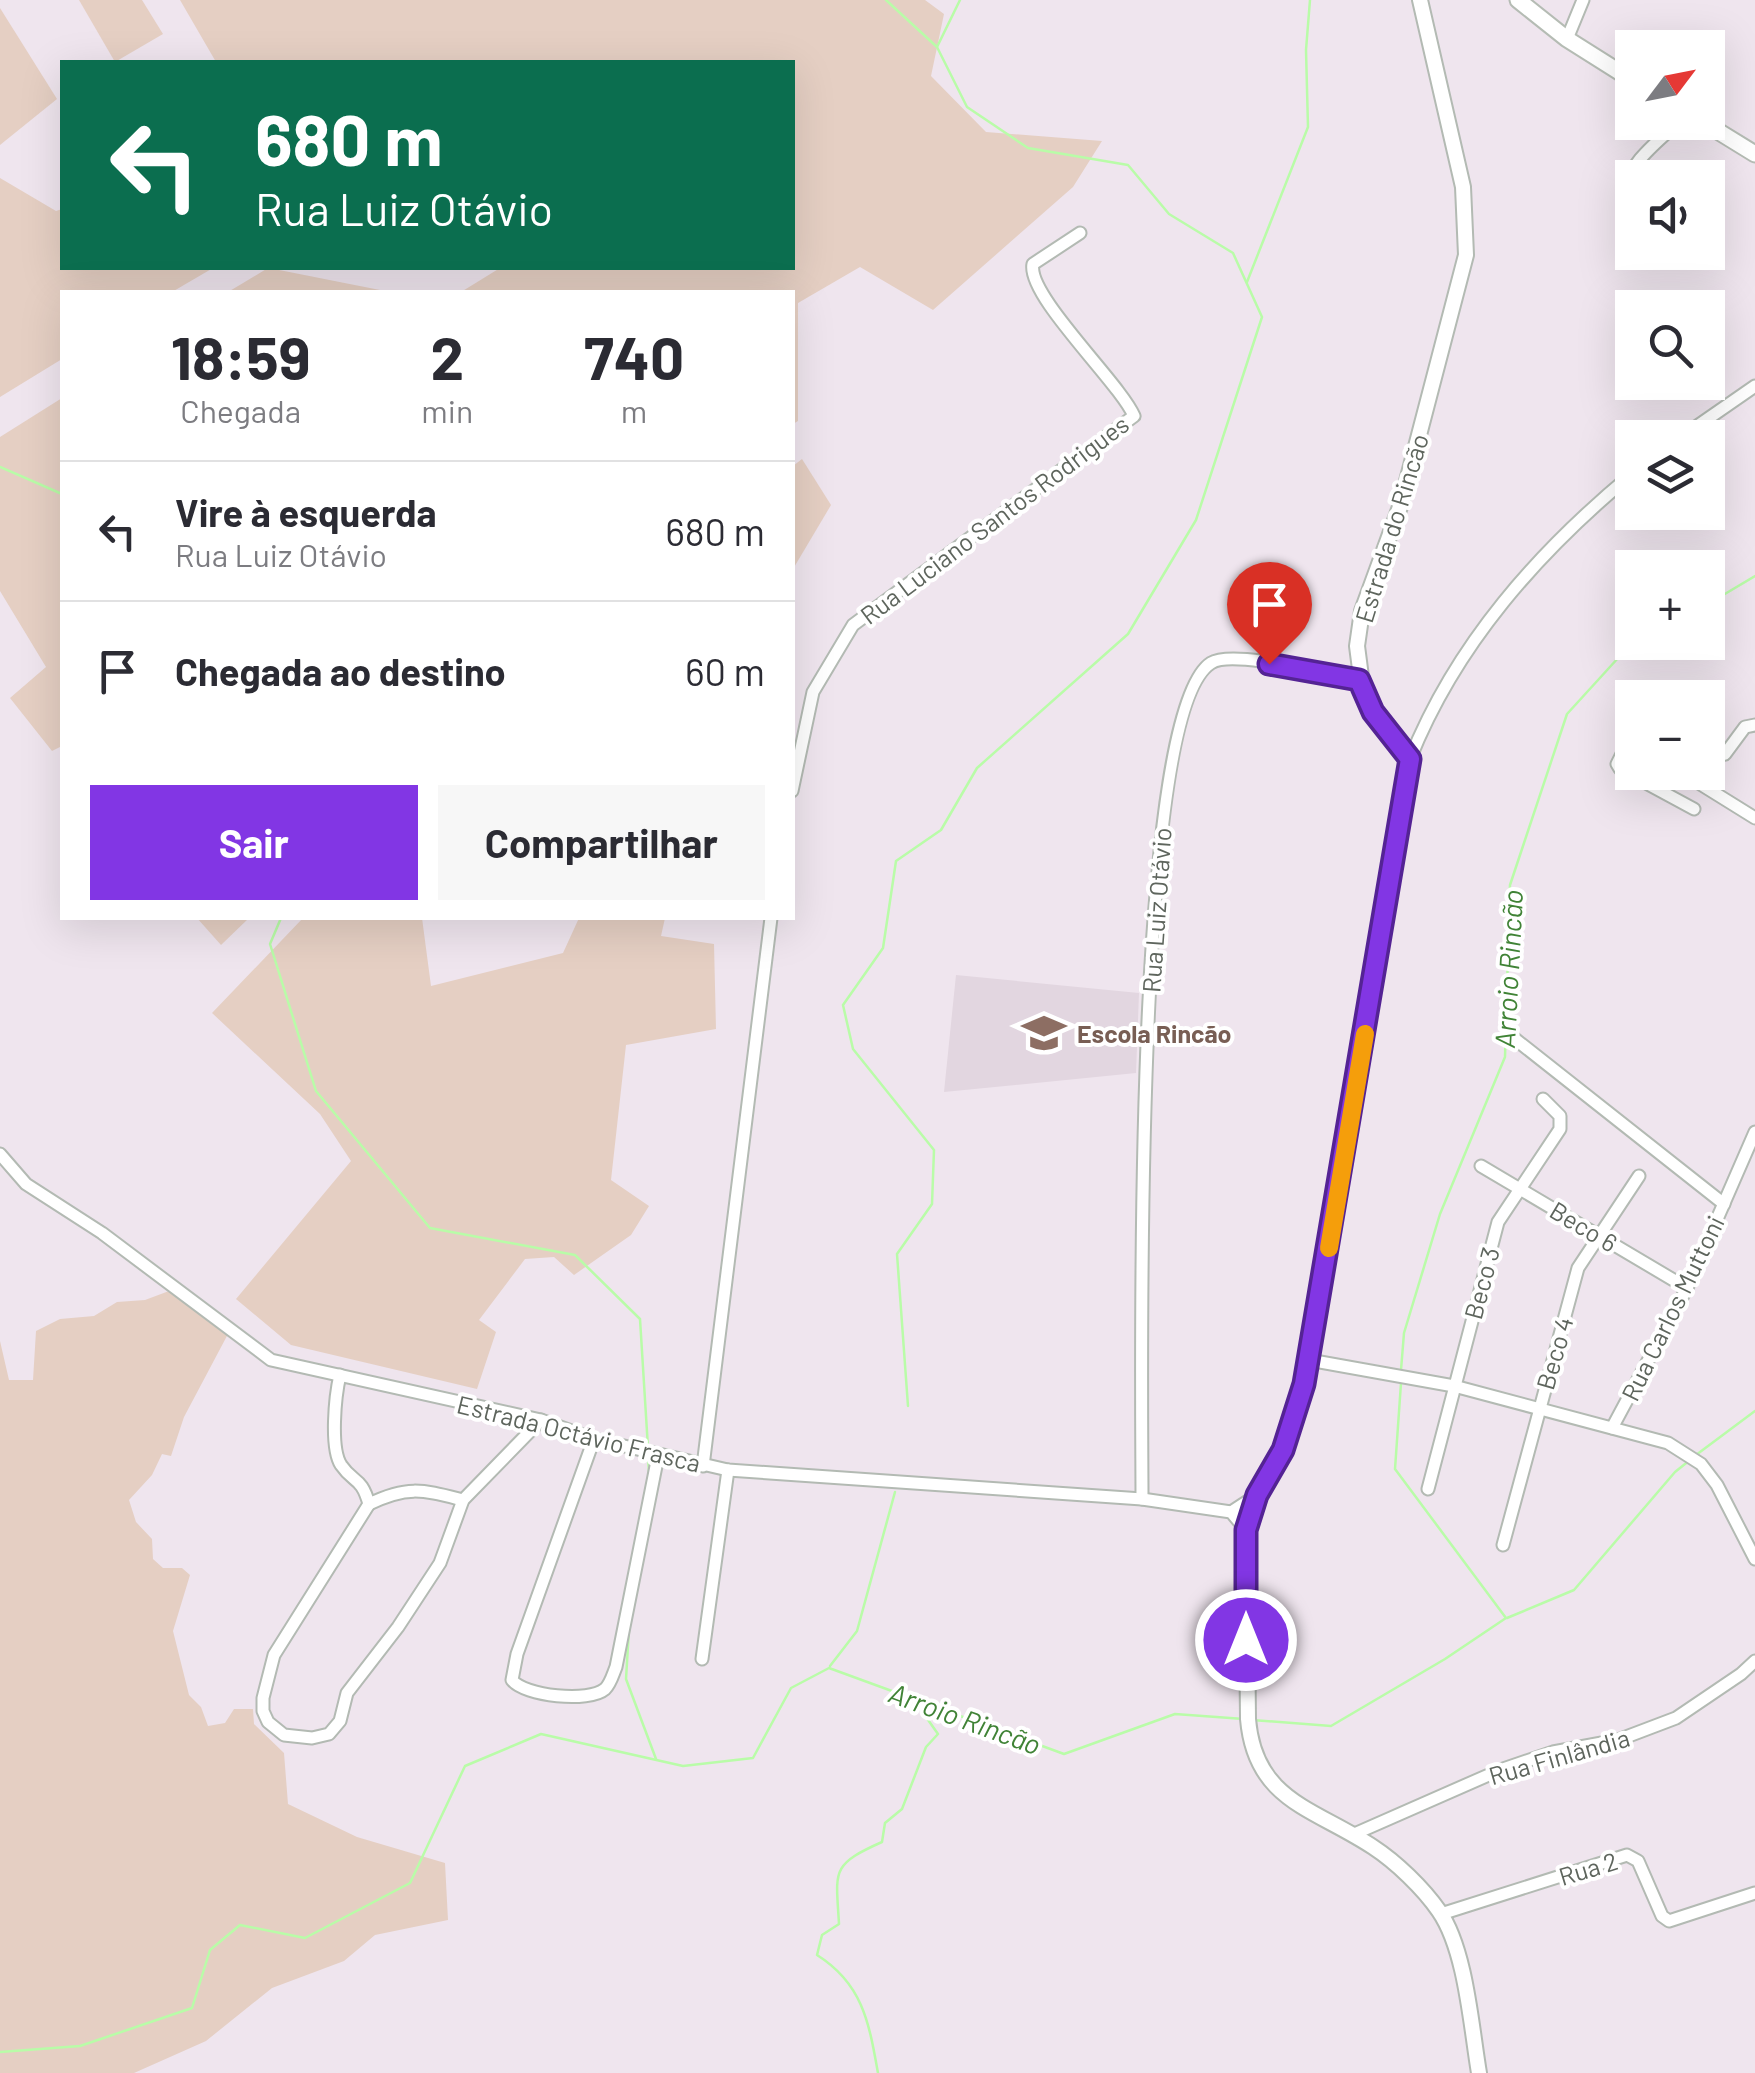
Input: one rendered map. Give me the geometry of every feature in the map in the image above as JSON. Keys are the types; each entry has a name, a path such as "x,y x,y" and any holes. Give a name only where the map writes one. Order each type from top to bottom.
{"main road":[{"path":"1518,0 1567,39 1615,69"},
{"path":"1725,136 1755,154"}],"street":[{"name":"Estrada do Rincão","path":"1410,759 1373,712 1359,680 1357,646 1362,611 1401,504 1466,255 1463,187 1420,0"},
{"path":"1567,39 1583,0"},
{"path":"1641,160 1659,140"},
{"name":"Rua Luciano Santos Rodrigues","path":"795,777 813,692 853,626 1134,416 1032,277 1033,264 1080,233"},
{"path":"1706,420 1755,386"},
{"path":"1479,2073 1456,1951 1441,1914 1376,1849 1283,1796 1261,1770 1250,1746 1246,1530 1257,1495 1283,1450 1309,1360 1410,759 1426,719 1464,655 1534,562 1615,488"},
{"name":"Rua Luiz Otávio","path":"1142,1499 1150,957 1158,846 1172,761 1189,692 1204,668 1227,657 1359,680"},
{"path":"1725,754 1745,726 1755,725"},
{"path":"1659,790 1694,809"},
{"path":"1710,790 1755,818"},
{"path":"703,1466 771,920"},
{"path":"1515,1039 1724,1204"},
{"name":"Beco 3","path":"1428,1490 1498,1222 1562,1122 1542,1099"},
{"name":"Rua Carlos Muttoni","path":"1612,1428 1687,1288 1755,1132"},
{"name":"Estrada Octávio Frasca","path":"0,1154 26,1184 102,1233 272,1360 541,1420 594,1439 728,1470 1142,1499 1230,1512"},
{"name":"Beco 6","path":"1481,1166 1687,1288"},
{"name":"Beco 4","path":"1503,1545 1578,1268 1639,1176"},
{"path":"1309,1360 1454,1386 1685,1451 1701,1464 1716,1485 1755,1559"},
{"path":"340,1375 334,1453 344,1470 363,1483 369,1504"},
{"path":"464,1500 417,1488 394,1492 369,1504 274,1655 263,1698 268,1722 284,1735 312,1738 329,1734 340,1721 347,1694 440,1563 464,1500 541,1420"},
{"path":"594,1439 514,1664 512,1680 524,1690 579,1697 607,1687 616,1667 658,1456"},
{"path":"702,1659 728,1470"},
{"path":"1246,1530 1230,1512 1257,1495"},
{"name":"Rua Finlândia","path":"1352,1835 1500,1770 1553,1752 1618,1740 1676,1718 1742,1674 1755,1660"},
{"name":"Rua 2","path":"1441,1914 1628,1855 1638,1861 1662,1916 1669,1921 1755,1893"}],"shaded area":[{"path":"79,0 142,0 163,34 114,60"},
{"path":"180,0 925,0 944,14 931,76 986,132 1102,141 1073,187 933,310 860,267 798,303 795,423 795,290 464,290 497,270 795,270 795,60 215,60"},
{"path":"0,8 57,99 0,145"},
{"path":"0,178 56,211 60,210 60,270 210,270 175,290 60,290 60,360 0,397"},
{"path":"266,270 279,270 380,290 231,290"},
{"path":"60,399 60,747 52,751 10,698 46,667 0,591 0,437"},
{"path":"802,459 831,505 795,566 795,464"},
{"path":"199,920 247,920 221,945"},
{"path":"301,920 422,920 431,986 563,953 578,920 665,920 661,936 714,944 716,1029 626,1045 611,1180 649,1206 631,1235 574,1275 554,1257 525,1259 479,1320 496,1332 477,1389 291,1345 236,1299 351,1161 320,1114 212,1013"},
{"name":"Escola Rincão","path":"956,975 1139,993 1136,1073 944,1092"},
{"path":"169,1291 228,1334 184,1417 171,1456 162,1454 152,1475 129,1500 136,1522 152,1539 153,1559 163,1568 182,1568 190,1575 173,1631 189,1695 201,1707 208,1726 225,1723 234,1709 253,1709 254,1724 284,1753 288,1804 357,1837 445,1863 448,1920 375,1935 344,1961 272,1988 206,2041 134,2073 0,2073 0,1341 9,1380 33,1380 36,1331 60,1319 94,1316 117,1302 145,1300"}],"waterway":[{"path":"886,0 937,47 967,107 1028,148 1128,165 1169,214 1233,253 1262,317 1196,520 1128,634 977,768 941,830 896,861 883,948 843,1005 853,1049 934,1150 932,1204 897,1254 908,1406"},
{"path":"937,47 960,0"},
{"path":"1247,282 1308,127 1306,50 1310,0"},
{"path":"0,467 60,493"},
{"name":"Arroio Rincão","path":"1725,594 1755,576"},
{"name":"Arroio Rincão","path":"1401,1370 1404,1333 1440,1214 1505,1057 1510,885 1567,714 1616,660"},
{"path":"280,920 270,944 316,1091 430,1228 575,1255 640,1319 648,1448"},
{"name":"Arroio Rincão","path":"1252,1720 1331,1726 1506,1618 1395,1469 1401,1383"},
{"path":"1696,1455 1755,1411"},
{"path":"648,1456 649,1473"},
{"path":"1507,1618 1574,1590 1675,1472 1690,1460"},
{"path":"830,1666 857,1631 895,1492"},
{"path":"629,1629 626,1679 656,1759"},
{"name":"Arroio Rincão","path":"0,2052 80,2046 192,2008 210,1950 240,1925 305,1938 410,1883 465,1766 541,1734 683,1766 753,1758 791,1688 829,1668 1064,1754 1175,1714 1244,1719"},
{"path":"878,2073 867,2021 854,1992 817,1955 822,1935 839,1924 840,1872 853,1857 882,1842 885,1823 902,1809 926,1747 938,1734 914,1700"}],"slow traffic":[{"path":"1329,1248 1365,1034"}],"place":[{"name":"Escola Rincão","path":"1044,1033"}],"route":[{"path":"1246,1640 1246,1530 1257,1495 1283,1450 1304,1384 1410,759 1373,712 1359,680 1269,664"}]}
